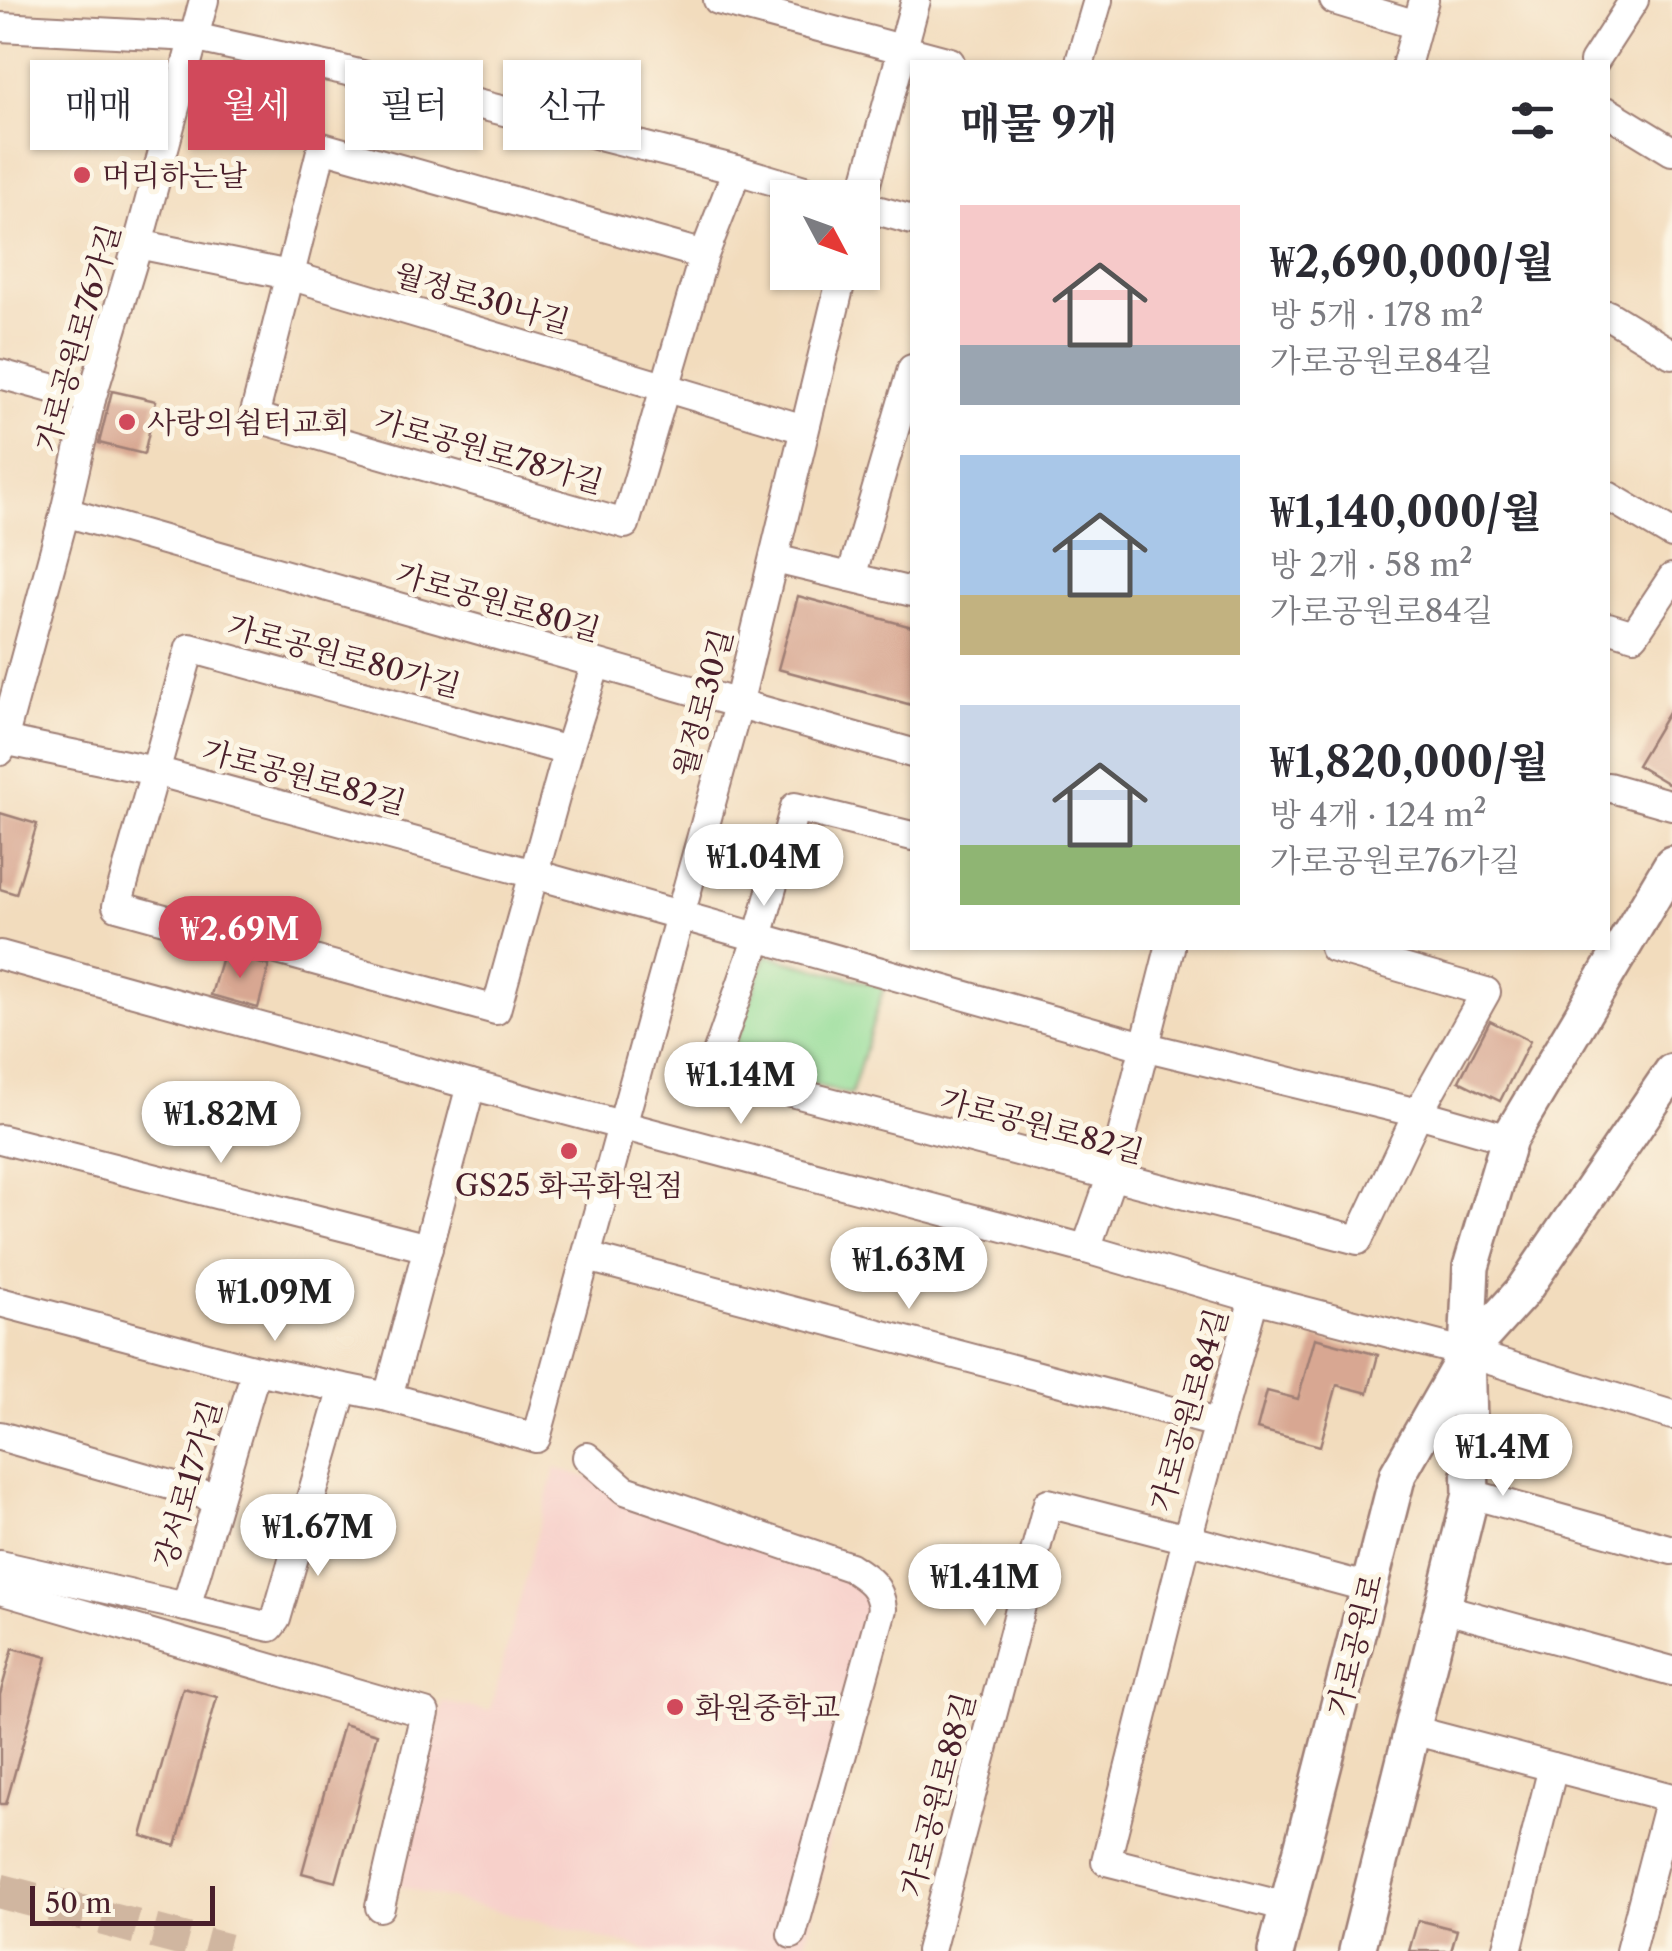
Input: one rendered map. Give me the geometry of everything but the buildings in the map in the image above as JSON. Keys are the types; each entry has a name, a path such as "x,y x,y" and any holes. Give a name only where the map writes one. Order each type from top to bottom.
{"main road":[{"name":"가로공원로","path":"1357,1951 1471,1494 1467,1352 1471,1266 1509,1140 1616,940 1672,864"},
{"name":"가로공원로","path":"1276,1951 1398,1474 1467,1352 1522,1292 1672,1072"}],"street":[{"name":"가로공원로76가길","path":"2,745 91,399 204,0"},
{"path":"718,0 943,60"},
{"path":"867,180 916,0"},
{"path":"1081,60 1098,0"},
{"path":"1334,0 1420,13 1408,60"},
{"path":"1595,60 1634,0"},
{"path":"0,27 193,37 339,69 771,180"},
{"path":"1610,113 1672,151"},
{"name":"가로공원로78가길","path":"704,255 322,147 254,418 625,524 704,255 737,170"},
{"path":"880,211 910,219"},
{"name":"월정로30나길","path":"138,244 289,275 804,429"},
{"name":"월정로30길","path":"388,1396 536,1438 738,705 839,290"},
{"path":"1610,316 1672,354"},
{"path":"0,374 91,399"},
{"path":"851,578 910,375"},
{"path":"1610,497 1672,534"},
{"name":"가로공원로80길","path":"65,512 910,752"},
{"path":"774,559 910,592"},
{"path":"1610,628 1634,634 1672,578"},
{"name":"가로공원로80가길","path":"568,750 190,648 118,906 496,1010 568,750 596,664"},
{"name":"가로공원로82길","path":"2,745 155,771 1147,1048 1418,1113 1509,1140"},
{"path":"1610,787 1672,805"},
{"name":"가로공원로82길","path":"910,836 796,807 758,938 711,1071 1358,1240 1418,1113 1486,992 1341,950"},
{"path":"1086,1249 1111,1178 1170,950"},
{"name":"가로공원로84길","path":"0,956 1086,1249 1254,1298 1467,1352 1672,1415"},
{"path":"0,1302 256,1370 388,1396 470,1085"},
{"path":"0,1138 428,1248"},
{"path":"587,1256 1217,1423"},
{"name":"가로공원로84길","path":"1187,1539 1254,1298"},
{"name":"강서로17가길","path":"0,1565 186,1606 256,1370"},
{"path":"186,1606 270,1626 276,1619 344,1388"},
{"path":"0,1436 216,1498"},
{"path":"587,1457 625,1490 850,1567 881,1591 882,1609 792,1934"},
{"path":"1471,1494 1672,1550"},
{"name":"가로공원로88길","path":"930,1951 1048,1504 1370,1588"},
{"path":"1187,1539 1106,1861 1288,1908"},
{"path":"0,1590 425,1713 380,1907"},
{"path":"1442,1608 1672,1671"},
{"path":"1412,1730 1671,1798 1630,1951"},
{"path":"1507,1951 1553,1767"}],"shaded area":[{"name":"화원중학교","path":"555,1468 847,1554 884,1597 804,1951 651,1951 399,1886 443,1702 490,1711"}],"green space":[{"path":"766,955 884,987 851,1095 729,1061"}],"tunnel":[{"path":"0,1891 227,1951"}],"place":[{"name":"머리하는날","path":"82,175"},
{"name":"사랑의쉼터교회","path":"127,422"},
{"name":"GS25 화곡화원점","path":"569,1151"},
{"name":"화원중학교","path":"675,1707"}]}
